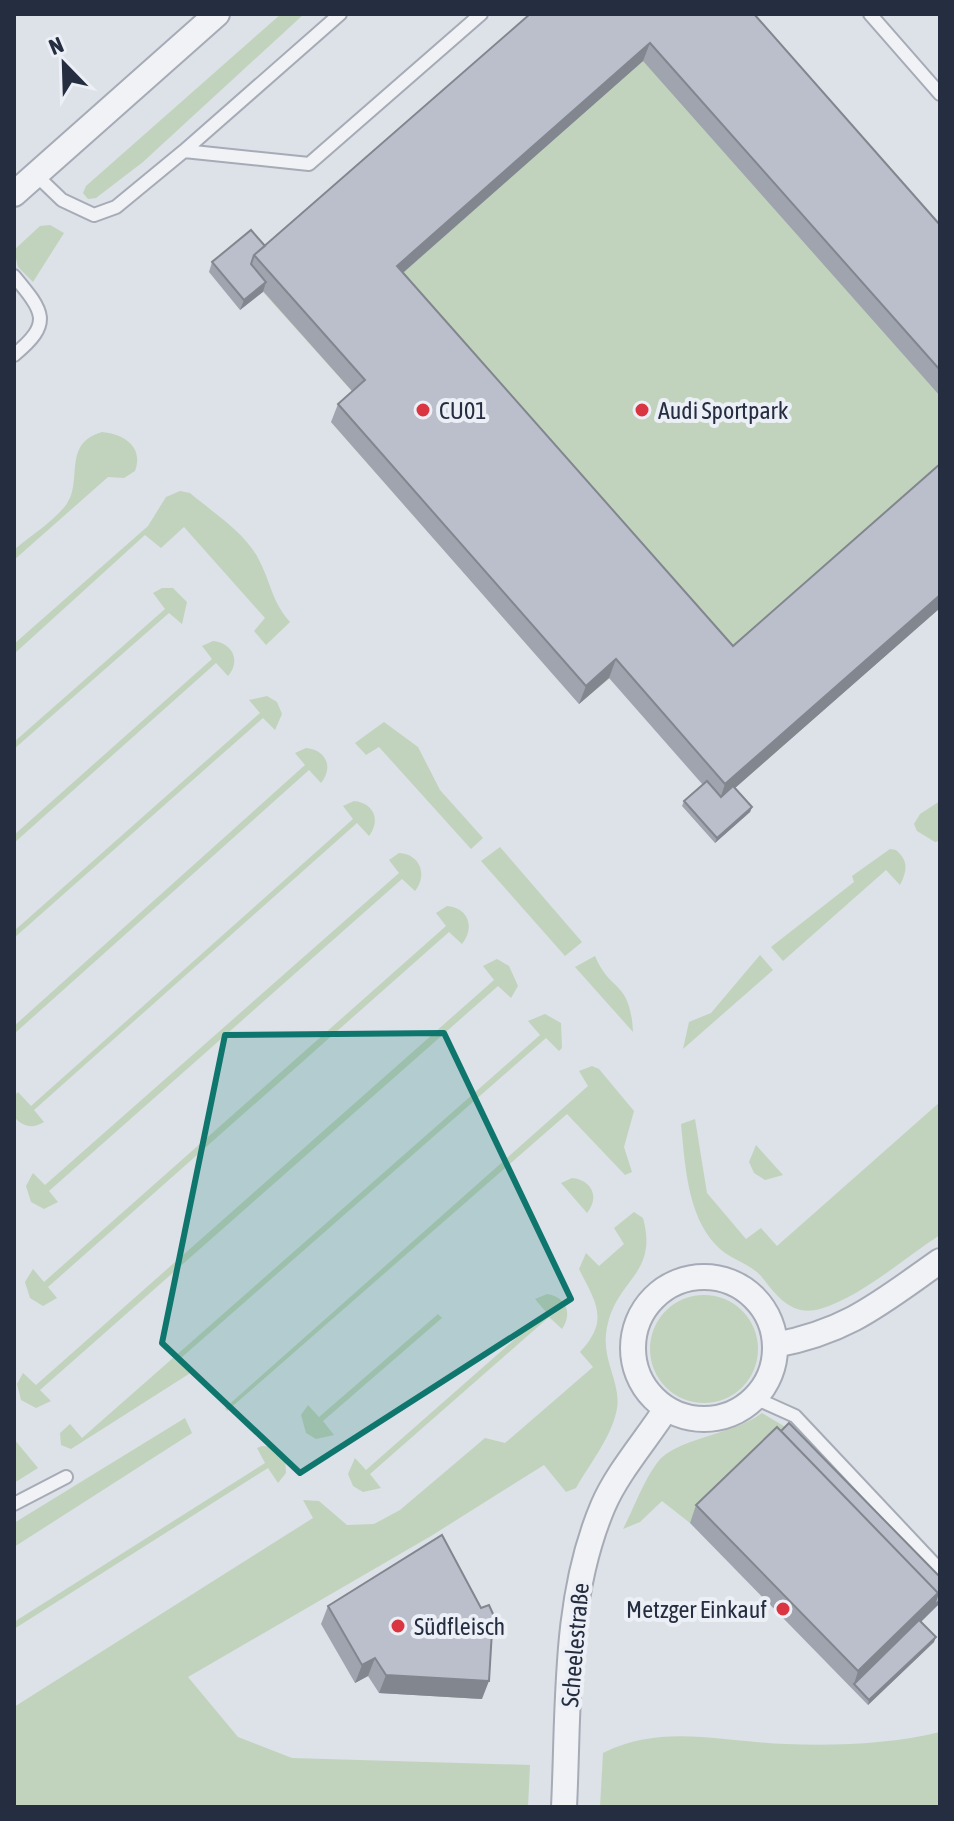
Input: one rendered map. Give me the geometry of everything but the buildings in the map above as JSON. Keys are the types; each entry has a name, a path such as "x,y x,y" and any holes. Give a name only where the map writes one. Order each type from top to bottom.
{"street":[{"path":"14,194 217,14"},
{"path":"775,1345 814,1337 850,1323 940,1261"},
{"path":"715,1277 738,1285 757,1300 770,1321 775,1345 767,1382 755,1398 736,1412 713,1419 689,1418 666,1409 648,1393 636,1371 632,1347 636,1323 649,1302 668,1286 691,1278 715,1277"},
{"name":"Scheelestraße","path":"564,1807 574,1616 583,1567 604,1504 666,1409"}],"lane":[{"path":"36,175 62,200 94,215 116,207 340,14"},
{"path":"184,151 309,164 481,14"},
{"path":"870,14 940,94"},
{"path":"14,276 35,302 41,326 37,336 14,355"},
{"path":"755,1398 795,1416 940,1570"},
{"path":"14,1504 66,1477"}],"highlighted area":[{"path":"444,1033 571,1299 300,1473 162,1343 225,1035"}],"green space":[{"path":"281,14 304,14 143,162 96,198 88,199 83,193 86,186"},
{"name":"Audi Sportpark","path":"732,14 940,250 940,608 719,802 610,678 579,704 331,422 358,398 263,292 264,260"},
{"path":"50,225 64,233 33,282 18,267 14,250 40,226"},
{"path":"102,432 130,443 137,455 135,471 124,478 108,477 14,560 14,550 66,505 71,495 77,454 89,438"},
{"path":"180,491 190,493 246,541 259,560 275,600 290,622 266,645 254,631 265,618 184,527 161,548 145,535 14,654 14,644 148,526 166,497"},
{"path":"162,588 173,588 187,602 182,624 169,613 14,749 14,742 165,609 153,593"},
{"path":"213,641 226,645 233,654 234,664 228,676 216,663 14,843 14,835 212,659 202,646"},
{"path":"267,696 277,702 282,714 275,730 263,718 14,938 14,931 260,713 249,700"},
{"path":"384,722 418,747 440,790 483,838 471,849 379,747 366,755 355,743"},
{"path":"306,748 319,752 326,760 327,771 321,783 309,770 14,1034 14,1026 305,765 295,753"},
{"path":"354,801 366,805 374,813 375,824 369,836 357,823 34,1110 44,1122 28,1126 14,1117 14,1096 18,1092 31,1106 353,819 343,806"},
{"path":"940,801 940,841 935,842 917,831 914,824 920,814"},
{"path":"500,847 582,942 565,956 481,861"},
{"path":"890,849 896,850 905,862 900,885 886,870 783,961 771,947 854,882 852,876"},
{"path":"399,853 412,857 420,866 421,878 415,891 402,879 49,1191 58,1202 44,1209 31,1202 26,1186 33,1173 45,1185 399,873 389,860"},
{"path":"447,906 460,911 468,920 468,932 462,944 449,932 48,1287 57,1298 43,1306 30,1298 25,1282 33,1269 44,1282 446,926 436,913"},
{"path":"760,955 773,970 683,1049 689,1022 711,1013"},
{"path":"595,956 628,1003 633,1032 575,967"},
{"path":"497,959 509,966 518,986 511,998 498,986 40,1390 51,1401 36,1408 21,1400 17,1384 23,1373 36,1385 494,980 483,966"},
{"path":"545,1014 561,1023 562,1048 559,1051 546,1038 181,1358 192,1372 71,1449 61,1445 60,1433 70,1424 82,1438 540,1035 528,1021"},
{"path":"592,1066 599,1069 634,1111 624,1147 632,1172 625,1175 567,1114 227,1411 225,1408 588,1086 579,1071"},
{"path":"940,1102 940,1235 850,1296 810,1311 793,1307 785,1303 756,1271 721,1250 706,1233 689,1188 681,1124 695,1119 707,1193 746,1239 761,1228 777,1246"},
{"path":"756,1145 783,1175 765,1180 754,1173 749,1162"},
{"path":"572,1178 585,1182 592,1190 593,1201 587,1213 561,1183"},
{"path":"634,1212 643,1218 645,1251 641,1264 613,1308 606,1336 608,1360 617,1391 616,1413 604,1442 576,1488 566,1492 544,1465 431,1536 188,1677 238,1737 292,1758 530,1765 528,1807 14,1807 14,1707 313,1518 303,1500 319,1501 347,1525 374,1524 400,1510 485,1438 505,1443 593,1367 580,1352 595,1330 597,1311 579,1269 586,1253 599,1266 624,1244 614,1228"},
{"path":"547,1294 559,1298 566,1307 567,1317 562,1329 549,1317 370,1474 381,1488 363,1492 353,1486 348,1474 355,1458 366,1470 546,1312 535,1299"},
{"path":"704,1295 725,1299 742,1311 754,1328 758,1349 754,1370 742,1387 725,1399 704,1403 683,1399 666,1387 654,1370 650,1349 654,1328 666,1311 683,1299"},
{"path":"438,1314 442,1318 323,1421 334,1435 316,1439 306,1433 301,1415 308,1405 319,1417"},
{"path":"762,1413 787,1428 690,1523 662,1501 640,1522 623,1529 647,1478 665,1455 690,1442 736,1427"},
{"path":"185,1418 192,1433 14,1547 14,1523"},
{"path":"14,1439 38,1468 14,1483"},
{"path":"275,1447 285,1455 286,1473 278,1483 268,1468 14,1629 14,1622 265,1463 257,1448"},
{"path":"940,1732 940,1807 600,1807 603,1753 625,1744 670,1736 693,1736 786,1744 844,1744 883,1742"}],"place":[{"name":"CU01","path":"423,410"},
{"name":"Audi Sportpark","path":"642,410"},
{"name":"Metzger Einkauf","path":"783,1609"},
{"name":"Südfleisch","path":"398,1626"}]}
